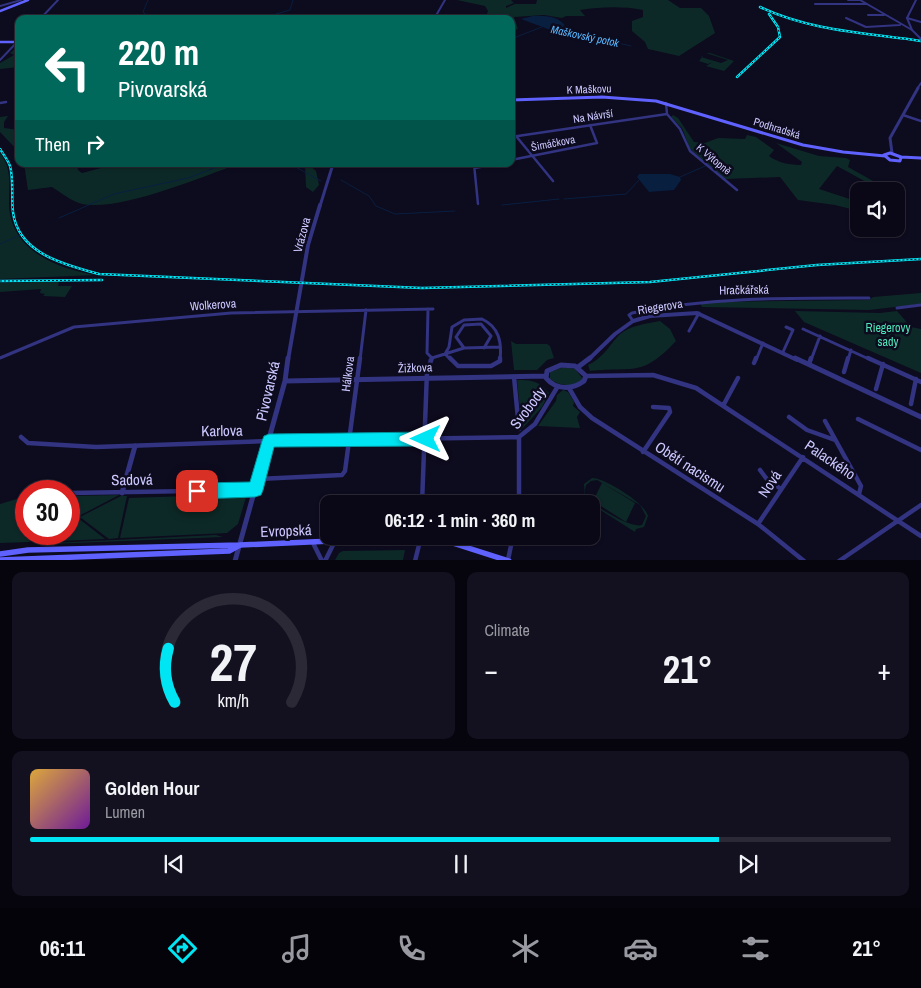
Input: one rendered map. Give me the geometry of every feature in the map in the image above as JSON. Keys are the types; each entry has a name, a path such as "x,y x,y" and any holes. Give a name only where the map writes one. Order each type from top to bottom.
{"main road":[{"path":"0,11 28,0"},
{"path":"0,42 15,42"},
{"name":"K Maškovu","path":"515,100 615,96 666,103"},
{"name":"Podhradská","path":"666,103 796,144 842,153 885,156 897,161 901,160 901,157"},
{"path":"885,156 886,153 892,153 901,157 921,158"},
{"name":"Evropská","path":"0,554 36,550 229,544 240,546 320,542"},
{"name":"Evropská","path":"460,545 509,560"},
{"name":"Evropská","path":"0,560 229,551 240,546"}],"street":[{"path":"0,6 21,0"},
{"path":"44,15 58,0"},
{"path":"436,15 445,0"},
{"path":"848,0 861,0 900,25 912,30 921,39"},
{"path":"912,30 907,18 916,0"},
{"path":"815,4 866,4"},
{"path":"868,15 887,16"},
{"path":"846,18 866,27 900,25"},
{"path":"907,18 921,22"},
{"path":"1,59 15,45"},
{"path":"892,153 890,138 921,83"},
{"path":"0,103 6,102"},
{"path":"666,103 667,114"},
{"name":"Na Návrší","path":"516,136 667,114"},
{"name":"K Výtopně","path":"667,114 680,129 689,151 737,190"},
{"path":"903,115 921,121"},
{"name":"Šimáčkova","path":"515,159 598,143 590,125"},
{"path":"516,136 553,181"},
{"name":"Vrázova","path":"294,312 308,245 332,167"},
{"path":"478,204 475,168 480,167"},
{"name":"Hračkářská","path":"633,321 629,315 632,313 664,305 698,301 869,298"},
{"path":"897,308 921,305"},
{"path":"428,309 427,353 432,358"},
{"name":"Wolkerova","path":"0,358 74,327 231,313 433,309"},
{"name":"Hálkova","path":"349,440 366,310"},
{"name":"Pivovarská","path":"235,560 286,381 294,312"},
{"path":"688,331 699,313"},
{"name":"Riegerova","path":"578,367 594,355 615,334 633,321 650,316 699,313 921,417"},
{"path":"464,320 482,320 494,326 498,331 500,361 491,366 460,366 445,354 449,347 452,326 464,320"},
{"path":"464,348 456,337 464,325 481,324 491,336 484,348"},
{"path":"783,352 792,330 786,327"},
{"path":"803,329 921,382"},
{"path":"808,364 820,336"},
{"path":"754,363 764,343"},
{"path":"423,495 428,364 432,358 464,348 500,347"},
{"path":"844,372 851,350"},
{"path":"567,364 578,367 586,376 581,384 569,388 550,382 546,376 548,370 556,365 567,364"},
{"path":"876,389 883,364"},
{"name":"Žižkova","path":"286,381 546,376"},
{"name":"Palackého","path":"586,376 653,376 692,386 724,404 921,536"},
{"name":"Svobody","path":"514,377 519,429"},
{"path":"724,404 738,378"},
{"path":"911,404 916,379"},
{"name":"Svobody","path":"519,495 520,437 535,424 558,386"},
{"name":"Obětí nacismu","path":"569,388 584,411 643,452 758,524 804,560"},
{"path":"643,452 670,412 670,408 653,406"},
{"path":"788,417 807,430 836,441"},
{"path":"858,419 921,450"},
{"path":"825,421 861,486 859,494"},
{"name":"Karlova","path":"21,437 23,441 37,444 135,446 261,443 269,441 520,437"},
{"path":"258,479 342,474 345,471 349,440"},
{"path":"122,493 135,446"},
{"name":"Nová","path":"758,524 802,457"},
{"path":"760,470 766,478"},
{"path":"775,485 781,489"},
{"name":"Sadová","path":"80,494 255,490"},
{"path":"839,560 921,505"},
{"path":"313,542 324,560 333,545"},
{"path":"414,560 419,545"},
{"path":"509,560 512,545"}],"green space":[{"path":"457,0 511,0 514,3 506,6 506,8 515,4 536,4 537,0 668,0 680,8 701,8 709,16 715,33 679,56 648,49 645,42 632,31 632,21 643,17 643,10 604,8 580,10 585,16 566,16 562,18 544,15 515,17 515,15 486,15 488,11 485,6"},
{"path":"15,49 15,67 0,69 0,63 14,55 10,53"},
{"path":"706,53 710,53 734,61 724,71 706,66 713,62 708,64 699,61 702,57 721,63 728,60"},
{"path":"673,115 678,118 694,142 705,143 718,138 745,139 747,135 756,137 774,150 769,156 776,160 793,165 801,165 802,162 776,143 819,156 846,158 850,160 848,167 875,182 866,182 837,166 819,189 850,199 850,209 798,200 780,177 725,179 690,149 682,128 671,117"},
{"path":"8,116 4,122 4,128 15,129 15,148 0,132 0,117"},
{"path":"0,153 8,171 11,220 18,234 27,245 52,262 66,268 96,275 0,279"},
{"path":"24,167 78,167 82,173 105,167 230,167 144,197 106,204 85,205 65,196 52,187 28,190"},
{"path":"305,167 311,167 316,171 319,185 313,192 306,187"},
{"path":"59,281 58,286 72,286 65,297 43,296 45,294 40,293 41,289 0,292 0,283"},
{"path":"921,293 921,304 869,310 702,307 700,302 869,300 873,297"},
{"name":"Riegerovy sady","path":"795,311 880,313 897,311 911,327 921,329 921,373 804,322"},
{"path":"660,321 670,329 676,341 654,361 637,368 590,371 588,365 602,356 623,332 638,325"},
{"path":"511,341 516,344 547,344 550,346 554,358 547,360 537,370 514,370"},
{"path":"564,367 575,369 583,379 576,384 567,385 550,379 550,372"},
{"path":"517,380 535,382 549,393 542,407 522,429"},
{"path":"563,390 568,392 574,402 573,406 580,412 577,417 580,428 538,426 556,401 557,395"},
{"path":"592,478 598,479 624,492 640,505 597,480 591,481 586,485 585,495 584,484"},
{"path":"602,483 635,503 626,522 600,505 600,495 596,495"},
{"path":"247,494 238,524 227,533 120,538 129,498"},
{"path":"119,495 80,515 80,496"},
{"path":"121,496 127,496 118,538 109,539 80,517"},
{"path":"15,500 15,542 0,543 0,504"},
{"path":"640,505 648,516 644,527 636,529 635,532 600,510 600,508 630,524 642,525 646,516"},
{"path":"80,520 105,539 80,540"},
{"path":"216,535 223,537 80,543"},
{"path":"405,550 403,560 335,560 339,553 343,551"}],"water":[{"path":"533,16 555,18 566,27 556,32 521,19"},
{"path":"639,174 670,174 680,177 681,180 674,190 649,192 637,177"}],"waterway":[{"path":"146,15 143,12 148,0"},
{"path":"273,15 290,10 293,0"},
{"name":"Maškovský potok","path":"515,37 542,27"},
{"name":"Maškovský potok","path":"561,30 631,46"},
{"path":"680,177 712,163"},
{"name":"Maškovský potok","path":"59,218 114,194 188,178 217,167"},
{"path":"295,167 321,181"},
{"path":"341,180 369,196 376,206 395,214 455,211"},
{"path":"564,199 626,194 639,180"},
{"path":"502,205 559,199"},
{"name":"Maškovský potok","path":"0,244 20,235"}],"tunnel":[{"path":"766,478 775,485"}],"railway":[{"path":"760,7 779,15 819,26 921,41"},
{"path":"737,77 780,37 778,27 769,14"},
{"path":"0,149 10,166 13,212 17,226 24,238 34,248 59,262 99,274 422,288 650,282 817,265 921,259"},
{"path":"0,281 102,280"}],"route":[{"path":"197,491 255,490 269,441 426,439"}]}
